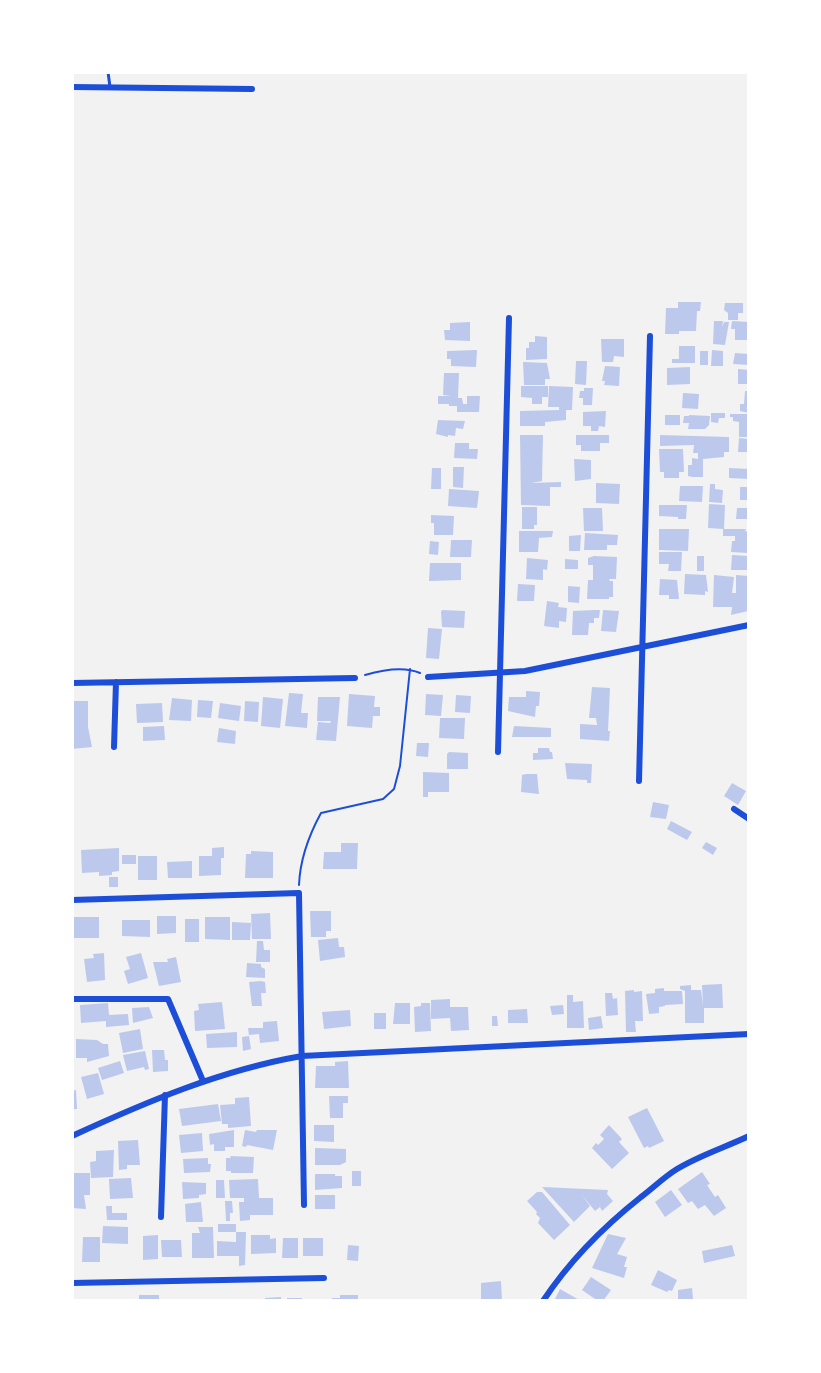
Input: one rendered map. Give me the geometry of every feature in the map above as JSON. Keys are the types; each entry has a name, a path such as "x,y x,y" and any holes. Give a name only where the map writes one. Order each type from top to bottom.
{"street":[{"path":"72,87 252,89"},
{"path":"498,752 509,318"},
{"path":"639,781 650,336"},
{"path":"429,677 525,671 749,625"},
{"path":"72,683 355,678"},
{"path":"114,747 116,682"},
{"path":"734,809 749,819"},
{"path":"72,900 299,893 304,1205"},
{"path":"72,999 168,999 203,1081"},
{"path":"72,1136 144,1103 203,1081 276,1060 302,1056 749,1034"},
{"path":"161,1217 165,1095"},
{"path":"543,1301 571,1261 615,1217 679,1168 749,1136"},
{"path":"72,1283 324,1278"}],"lane":[{"path":"108,72 110,87"}],"path":[{"path":"355,678 377,671 410,669 429,677"},
{"path":"299,893 300,867 314,825 321,813 382,799 394,789 400,766 410,669"}],"building":[{"path":"678,302 701,302 700,311 697,311 696,331 665,334 666,308 678,308"},
{"path":"725,303 743,303 743,313 738,313 738,320 728,320 728,313 724,310"},
{"path":"714,321 723,321 722,327 724,322 729,322 725,345 713,344"},
{"path":"732,321 749,322 749,340 735,340 735,329 731,329"},
{"path":"470,322 470,341 445,340 444,330 450,330 450,323"},
{"path":"535,336 547,337 547,359 526,360 526,348 529,348 529,342 535,342"},
{"path":"601,339 624,339 624,357 614,356 613,362 602,362"},
{"path":"679,346 695,346 695,363 672,363 672,359 679,359"},
{"path":"477,350 476,367 451,366 451,359 447,359 447,351"},
{"path":"712,350 723,351 723,366 711,366"},
{"path":"700,351 708,351 708,365 700,365"},
{"path":"735,353 749,354 749,365 733,364"},
{"path":"576,361 587,361 586,385 575,384"},
{"path":"523,362 547,363 550,379 545,379 545,385 524,385"},
{"path":"605,366 620,367 619,386 604,385 605,381 602,381"},
{"path":"690,367 690,384 667,385 667,368"},
{"path":"738,369 749,370 749,384 738,384"},
{"path":"444,373 459,373 458,398 462,398 463,404 467,404 467,396 480,396 479,412 457,412 457,406 438,404 438,396 451,396 443,395"},
{"path":"521,386 548,386 548,397 542,397 542,404 532,404 532,398 521,397"},
{"path":"549,386 573,387 572,410 566,410 566,420 545,422 545,426 520,426 520,411 559,410 559,407 548,407"},
{"path":"584,388 593,388 592,405 583,405 583,398 579,398 580,391 584,391"},
{"path":"745,391 749,391 749,413 740,411 740,404 744,404"},
{"path":"683,393 699,394 698,409 682,408"},
{"path":"606,411 605,427 599,426 598,431 591,431 591,426 583,426 583,412"},
{"path":"711,413 725,413 725,418 719,418 718,423 711,422"},
{"path":"730,414 749,414 749,437 739,437 739,422 733,421"},
{"path":"665,415 680,415 680,425 665,425"},
{"path":"684,416 710,416 709,425 705,429 688,429 689,423 683,423"},
{"path":"438,420 465,421 463,429 456,428 455,436 448,435 448,437 436,434"},
{"path":"520,435 543,435 542,481 531,483 561,482 561,487 550,487 550,506 521,505"},
{"path":"576,435 609,435 609,443 600,443 600,451 581,451 581,445 576,445"},
{"path":"660,435 729,437 729,452 724,452 724,457 703,459 703,477 692,477 688,476 688,465 692,465 692,458 698,459 698,453 693,453 694,445 660,446"},
{"path":"739,438 749,439 749,452 738,452"},
{"path":"455,443 469,443 469,449 478,449 477,459 454,458"},
{"path":"659,449 683,449 684,472 679,472 679,478 664,478 664,472 660,472"},
{"path":"574,459 591,460 591,479 575,481"},
{"path":"453,467 464,467 463,488 453,487"},
{"path":"432,468 441,468 441,489 431,489"},
{"path":"729,468 749,469 749,479 729,478"},
{"path":"596,483 620,484 619,504 596,503"},
{"path":"710,484 715,484 715,489 723,490 722,503 709,502"},
{"path":"680,486 703,486 702,502 679,501"},
{"path":"740,487 749,487 749,500 740,500"},
{"path":"449,489 479,491 477,508 448,506"},
{"path":"709,504 725,505 724,529 746,529 745,531 749,532 749,553 731,552 735,536 723,536 723,529 708,528"},
{"path":"659,505 687,505 686,519 659,516"},
{"path":"522,507 537,507 537,525 534,525 534,529 522,529"},
{"path":"583,508 602,508 603,531 584,531"},
{"path":"737,508 749,508 749,519 736,519"},
{"path":"431,515 454,516 453,535 434,535"},
{"path":"659,529 689,529 688,551 659,550"},
{"path":"519,531 553,531 552,537 539,538 538,552 519,552"},
{"path":"585,533 618,535 617,545 607,545 607,550 584,550"},
{"path":"581,535 580,551 569,551 569,536"},
{"path":"451,540 472,540 471,557 450,557"},
{"path":"430,541 439,542 438,555 429,554"},
{"path":"659,552 682,552 681,571 668,571 669,564 659,564"},
{"path":"732,555 749,556 749,570 731,570"},
{"path":"697,556 704,556 704,571 697,571"},
{"path":"617,557 616,579 609,579 613,581 613,597 609,599 587,599 588,580 593,580 593,565 588,565 588,558"},
{"path":"527,558 548,560 547,570 543,569 543,580 526,579"},
{"path":"565,559 578,560 578,569 565,569"},
{"path":"430,563 461,563 461,580 429,581"},
{"path":"685,574 706,575 708,592 705,591 705,595 684,594"},
{"path":"714,575 734,577 732,593 736,593 736,575 749,576 748,611 731,615 732,607 713,607"},
{"path":"660,579 677,580 679,599 669,599 669,595 659,595"},
{"path":"518,584 535,585 534,601 517,601"},
{"path":"568,586 580,587 579,603 568,602"},
{"path":"547,601 559,603 558,607 567,608 566,622 559,621 559,628 544,626"},
{"path":"442,610 465,611 464,628 442,627"},
{"path":"600,610 599,618 594,618 594,623 589,623 588,635 572,635 573,611"},
{"path":"603,610 619,611 616,632 601,631"},
{"path":"428,628 442,629 439,659 426,658"},
{"path":"592,687 610,688 609,741 580,739 580,724 597,725 596,718 589,718"},
{"path":"526,691 540,692 535,717 508,711 509,697 526,697"},
{"path":"289,693 303,694 301,713 308,713 307,728 285,726"},
{"path":"349,694 375,696 374,707 380,707 380,716 373,716 372,728 347,726"},
{"path":"426,694 443,695 441,716 425,715"},
{"path":"456,695 471,696 470,713 455,712"},
{"path":"263,697 283,699 280,728 261,726"},
{"path":"318,697 340,697 336,741 316,740 318,722 330,723 331,721 317,721"},
{"path":"172,698 192,700 191,721 169,720"},
{"path":"198,700 213,701 211,718 197,717"},
{"path":"72,701 88,701 88,727 92,747 72,749"},
{"path":"245,701 259,702 258,722 244,721"},
{"path":"162,703 163,722 137,723 136,704"},
{"path":"220,703 241,706 239,721 218,718"},
{"path":"440,718 465,718 464,739 439,738"},
{"path":"164,726 165,740 143,741 143,727"},
{"path":"514,726 551,728 551,737 512,737"},
{"path":"219,728 236,731 235,744 217,742"},
{"path":"417,743 429,743 428,757 416,756"},
{"path":"538,748 549,748 553,759 533,760 533,753 538,753"},
{"path":"449,752 468,753 468,769 447,769"},
{"path":"565,763 592,764 591,783 587,783 587,780 567,779"},
{"path":"423,772 449,773 449,792 428,792 428,797 423,797"},
{"path":"537,774 539,794 521,792 522,775"},
{"path":"732,783 746,791 738,805 724,796"},
{"path":"653,802 669,805 666,819 650,817"},
{"path":"671,821 692,832 687,840 667,829"},
{"path":"706,842 717,848 713,855 702,848"},
{"path":"341,843 358,843 357,869 323,869 324,852 341,852"},
{"path":"224,847 224,858 221,858 221,875 199,876 199,856 212,856 212,848"},
{"path":"119,848 119,871 112,872 112,875 99,876 99,872 82,873 81,850"},
{"path":"251,851 273,852 273,878 245,878 246,854 251,854"},
{"path":"122,855 136,855 136,864 122,864"},
{"path":"138,856 157,856 157,880 138,880"},
{"path":"192,861 192,878 168,878 167,862"},
{"path":"109,877 118,877 118,887 109,887"},
{"path":"310,911 331,911 331,931 326,931 326,937 311,937"},
{"path":"270,913 271,939 252,939 251,914"},
{"path":"157,916 176,916 176,933 157,934"},
{"path":"73,917 99,917 99,938 73,938"},
{"path":"205,917 230,917 230,940 205,939"},
{"path":"185,919 199,919 199,942 185,942"},
{"path":"122,920 150,920 150,937 122,936"},
{"path":"232,922 251,923 250,940 232,940"},
{"path":"338,938 339,947 344,947 345,957 320,961 318,940"},
{"path":"257,941 263,941 264,950 270,950 270,962 256,962"},
{"path":"104,953 105,980 87,982 84,959 94,958 93,954"},
{"path":"141,953 148,978 128,984 124,971 130,969 126,957"},
{"path":"176,957 181,982 159,986 153,962 168,962 167,959"},
{"path":"247,963 261,964 261,967 265,969 265,978 246,977"},
{"path":"249,982 265,982 266,993 261,993 262,1006 252,1006"},
{"path":"722,984 723,1008 704,1008 704,1023 685,1023 685,991 680,989 680,986 691,985 691,990 701,990 703,1006 702,985"},
{"path":"664,988 664,991 682,991 683,1004 665,1005 659,1007 659,1013 649,1014 646,994 655,993 655,989"},
{"path":"634,990 634,992 642,991 643,1021 635,1021 636,1032 626,1032 625,991"},
{"path":"605,993 612,993 613,999 617,998 618,1015 606,1016"},
{"path":"567,995 573,995 573,1002 583,1001 584,1028 567,1028"},
{"path":"450,999 450,1007 468,1007 469,1030 451,1031 450,1018 431,1019 431,1000"},
{"path":"222,1002 225,1029 195,1031 194,1011 199,1010 198,1004"},
{"path":"108,1003 109,1015 128,1014 129,1025 106,1027 106,1021 81,1023 80,1005"},
{"path":"395,1003 410,1003 410,1024 393,1024"},
{"path":"421,1003 430,1003 431,1031 415,1032 414,1007 421,1006"},
{"path":"563,1005 564,1014 552,1015 550,1006"},
{"path":"149,1007 153,1018 133,1023 132,1008"},
{"path":"527,1009 528,1023 508,1023 508,1010"},
{"path":"350,1010 351,1026 324,1029 322,1012"},
{"path":"374,1013 386,1013 386,1029 374,1029"},
{"path":"492,1016 497,1016 498,1026 492,1026"},
{"path":"601,1016 603,1028 589,1030 588,1018"},
{"path":"277,1021 279,1041 260,1043 259,1034 249,1035 248,1028 263,1028 263,1022"},
{"path":"140,1029 143,1049 123,1053 119,1033"},
{"path":"237,1032 237,1047 207,1048 206,1034"},
{"path":"249,1036 251,1049 243,1051 242,1037"},
{"path":"76,1039 97,1040 108,1044 109,1056 87,1062 87,1058 76,1058"},
{"path":"152,1050 164,1050 165,1060 168,1060 168,1071 153,1072"},
{"path":"145,1051 149,1069 145,1070 144,1067 127,1071 123,1055"},
{"path":"120,1061 124,1073 102,1080 98,1068"},
{"path":"348,1061 349,1088 315,1088 316,1066 335,1066 335,1062"},
{"path":"98,1073 104,1094 87,1099 81,1077"},
{"path":"76,1090 77,1109 72,1109 72,1091"},
{"path":"329,1096 348,1096 348,1103 343,1103 343,1118 330,1118"},
{"path":"249,1097 251,1126 228,1128 228,1124 222,1124 220,1105 235,1104 235,1098"},
{"path":"218,1104 221,1121 182,1126 179,1109"},
{"path":"647,1108 664,1141 644,1148 628,1117"},
{"path":"314,1125 334,1125 334,1142 314,1141"},
{"path":"609,1125 622,1139 619,1142 629,1153 612,1169 592,1148 604,1139 600,1135"},
{"path":"234,1130 234,1147 225,1147 225,1151 214,1151 214,1144 210,1145 209,1134"},
{"path":"245,1130 256,1132 257,1130 277,1130 273,1150 242,1146"},
{"path":"202,1133 203,1151 181,1153 179,1135"},
{"path":"138,1140 140,1165 127,1165 127,1169 119,1170 118,1141"},
{"path":"315,1148 346,1149 346,1162 340,1165 315,1165"},
{"path":"114,1150 113,1177 91,1178 90,1162 96,1161 96,1151"},
{"path":"230,1156 254,1157 253,1173 226,1171 226,1158 231,1158"},
{"path":"208,1158 208,1164 211,1164 210,1172 184,1173 183,1159"},
{"path":"352,1171 361,1171 361,1186 352,1186"},
{"path":"702,1172 715,1197 718,1195 726,1208 714,1216 705,1205 698,1209 692,1201 688,1203 678,1189"},
{"path":"72,1173 90,1173 90,1195 84,1195 86,1209 72,1208"},
{"path":"315,1174 342,1176 342,1188 315,1190"},
{"path":"131,1178 133,1198 110,1199 109,1179"},
{"path":"258,1179 259,1198 273,1198 273,1215 250,1215 250,1220 240,1221 239,1202 244,1202 244,1198 230,1198 229,1180"},
{"path":"216,1180 224,1180 225,1198 216,1198"},
{"path":"182,1182 206,1183 206,1194 199,1195 199,1198 183,1199"},
{"path":"542,1187 608,1190 607,1194 613,1201 602,1211 600,1207 595,1211 582,1195 590,1206 574,1222"},
{"path":"671,1190 682,1205 665,1217 655,1202"},
{"path":"537,1192 542,1192 570,1225 554,1240 538,1223 540,1218 537,1212 527,1201"},
{"path":"315,1195 335,1195 335,1209 315,1209"},
{"path":"225,1201 232,1201 233,1213 230,1213 230,1221 226,1221"},
{"path":"201,1202 203,1222 186,1222 185,1204"},
{"path":"106,1206 112,1206 112,1213 127,1213 127,1220 107,1220"},
{"path":"218,1224 236,1224 236,1232 218,1232"},
{"path":"103,1226 128,1227 128,1244 102,1243"},
{"path":"198,1227 213,1227 214,1258 192,1258 192,1233 200,1233"},
{"path":"236,1232 246,1232 245,1265 239,1266 239,1256 217,1256 217,1241 236,1242"},
{"path":"608,1234 626,1238 617,1254 627,1257 624,1278 592,1268"},
{"path":"158,1235 158,1259 143,1260 143,1236"},
{"path":"251,1235 270,1235 270,1239 276,1238 276,1253 251,1254"},
{"path":"83,1237 100,1237 100,1262 82,1262"},
{"path":"283,1238 298,1238 298,1258 282,1258"},
{"path":"303,1238 323,1238 323,1256 303,1256"},
{"path":"161,1240 181,1240 182,1257 162,1257"},
{"path":"348,1245 359,1246 358,1261 347,1260"},
{"path":"732,1245 735,1256 704,1263 702,1251"},
{"path":"658,1270 677,1280 672,1291 667,1292 651,1285"},
{"path":"591,1277 611,1290 603,1301 598,1301 582,1290"},
{"path":"501,1281 502,1301 481,1301 481,1283"},
{"path":"692,1288 693,1299 678,1300 678,1290"},
{"path":"560,1289 581,1301 554,1301"},
{"path":"139,1295 159,1295 159,1301 139,1301"},
{"path":"340,1295 358,1295 358,1301 332,1301 332,1298 340,1298"},
{"path":"281,1297 281,1301 265,1301 265,1298"},
{"path":"287,1298 302,1298 302,1301 287,1301"}]}
